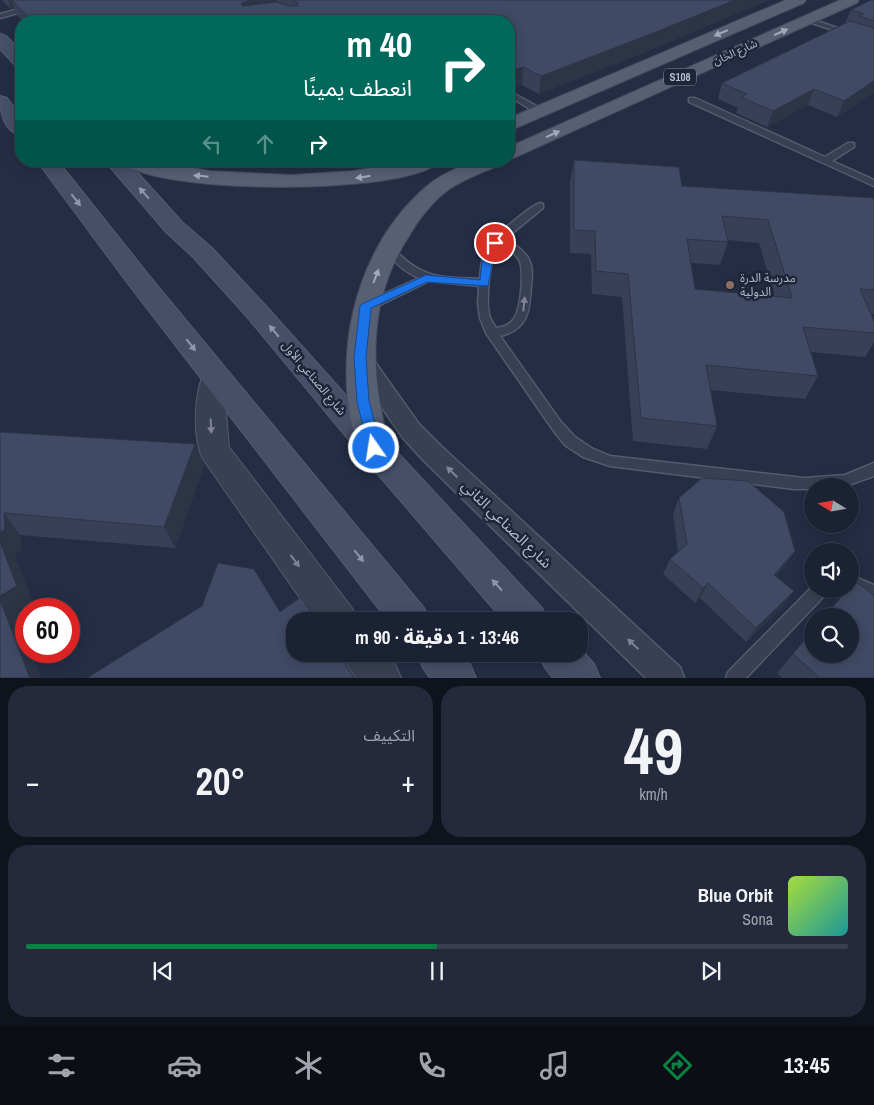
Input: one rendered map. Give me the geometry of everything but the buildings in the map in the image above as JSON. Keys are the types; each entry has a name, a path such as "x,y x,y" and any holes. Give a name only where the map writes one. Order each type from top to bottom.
{"main road":[{"name":"شارع الخان","path":"515,122 798,0"},
{"name":"شارع الخان","path":"515,151 852,0"},
{"path":"0,39 15,55"},
{"path":"0,102 15,121"},
{"path":"51,167 404,612"},
{"name":"شارع الصناعي الأول","path":"120,167 174,227 203,253 258,312 374,448 522,612"},
{"path":"147,167 187,174 289,182 354,178 410,167"},
{"path":"374,448 363,401 360,358 366,306 378,271 388,248 408,219 446,182 479,167"},
{"path":"443,662 456,678"},
{"path":"566,662 580,678"}],"street":[{"name":"شارع الصناعي الثاني","path":"360,358 411,431 432,453 669,678"},
{"path":"216,377 211,413 214,450 332,612"},
{"path":"369,662 381,678"}],"lane":[{"path":"0,16 38,7"},
{"path":"808,20 874,42"},
{"path":"515,97 540,111"},
{"path":"692,100 874,183"},
{"path":"824,161 851,145"},
{"path":"540,206 499,239 488,254 484,310 492,333 557,426 570,441 588,453 610,461 822,484 847,480 874,469"},
{"path":"492,333 511,328 518,323 523,316 526,289 527,269 525,262 515,250 499,239"},
{"path":"388,248 407,269 426,279 485,283"},
{"path":"366,306 426,279"},
{"path":"859,585 874,594"},
{"path":"734,678 812,598"}],"place":[{"name":"مدرسة الدرة الدولية","path":"730,285"}],"route":[{"path":"374,448 363,401 360,358 360,340 366,306 412,283 426,279 485,283 488,254 495,243"}]}
